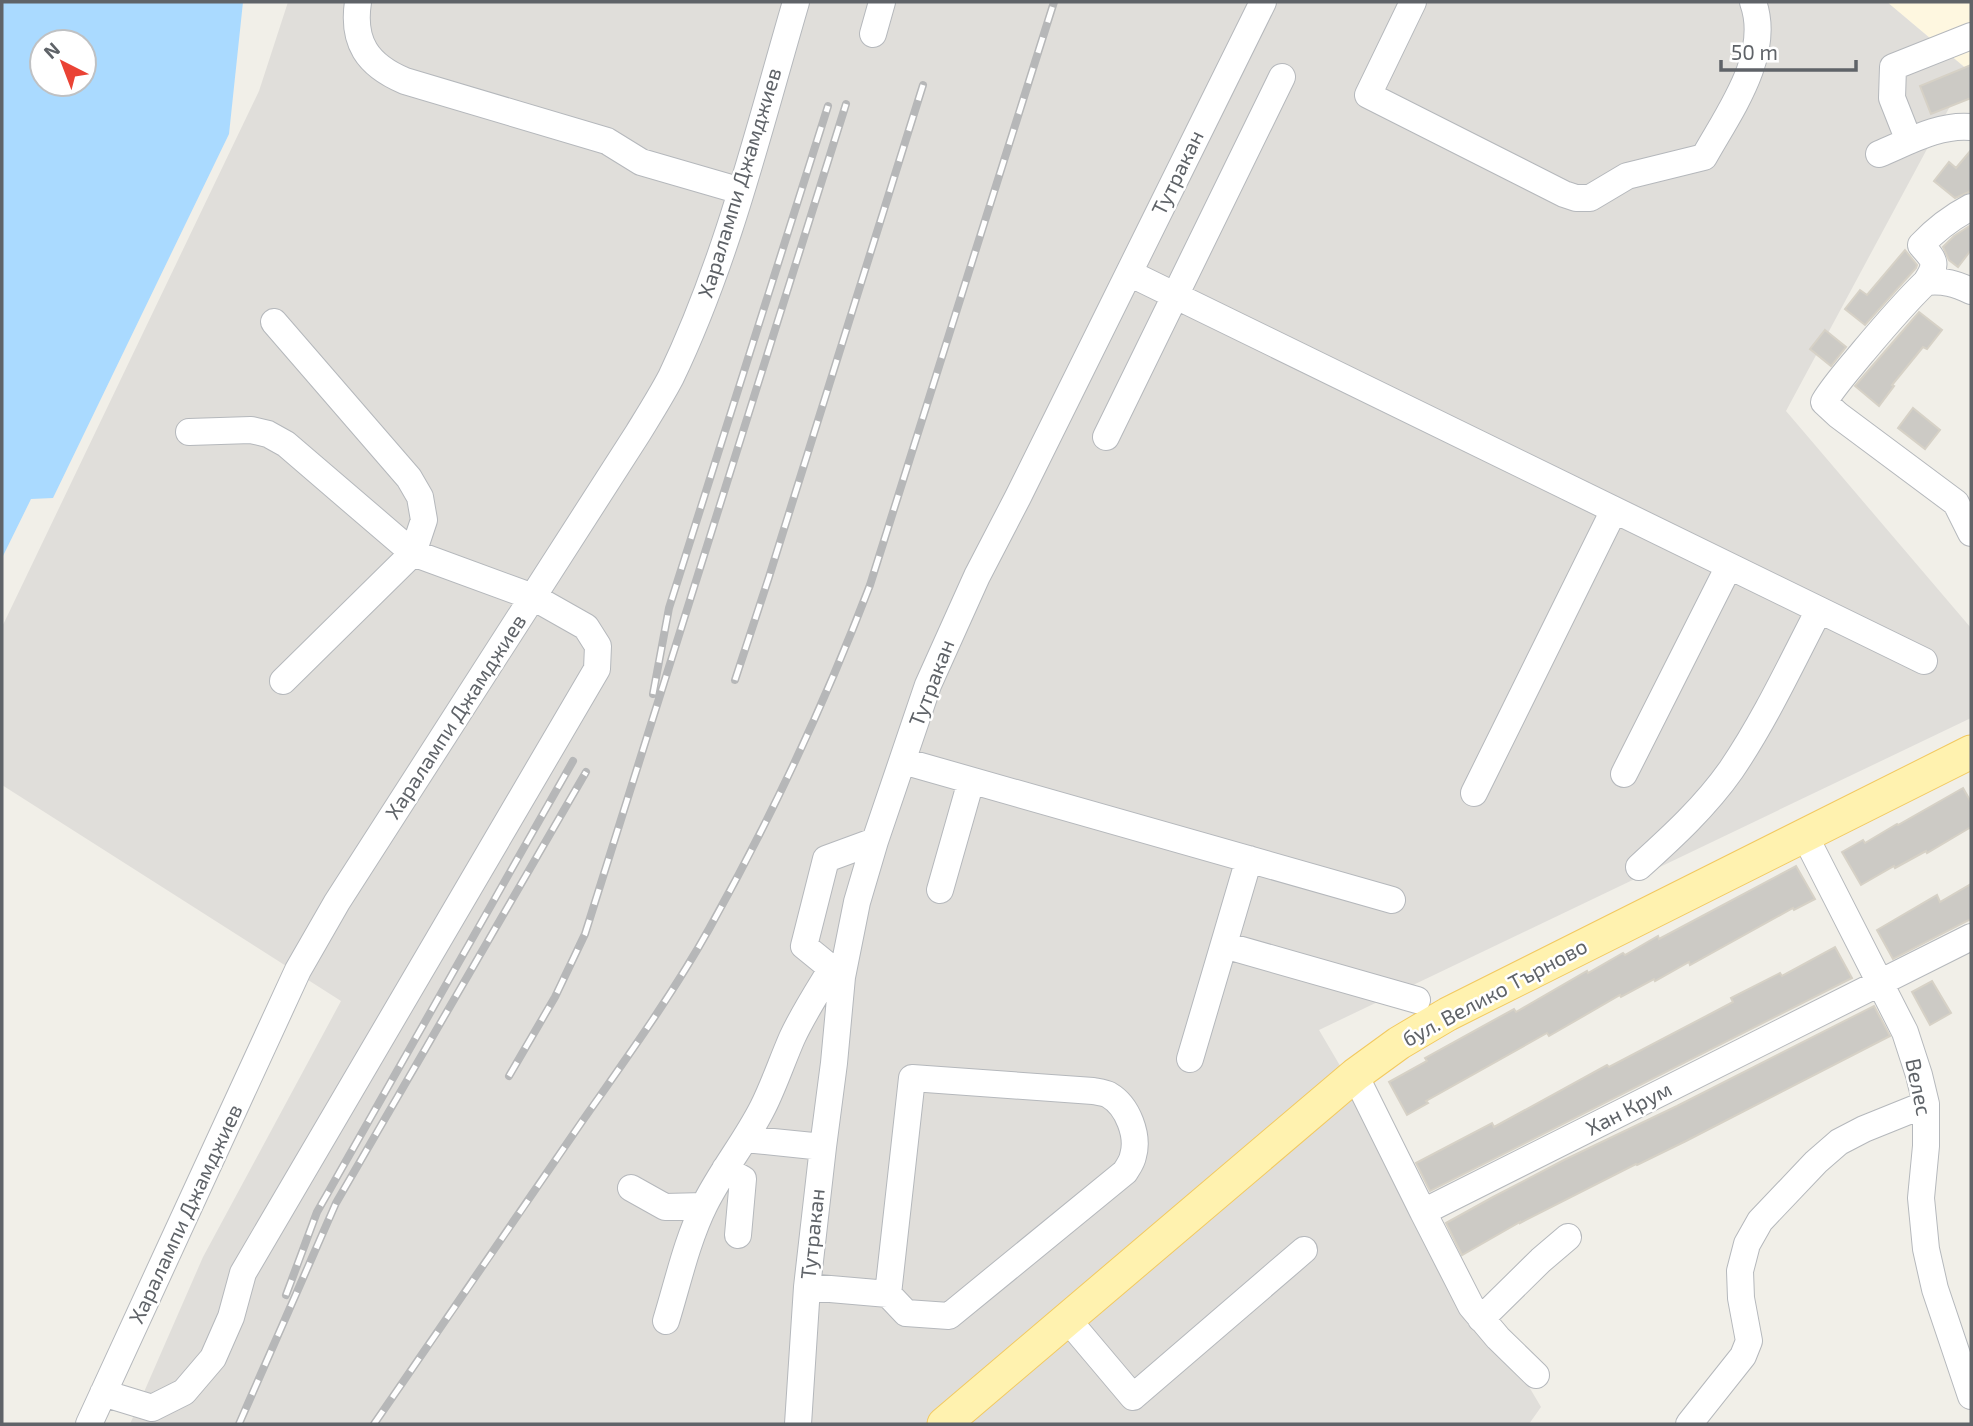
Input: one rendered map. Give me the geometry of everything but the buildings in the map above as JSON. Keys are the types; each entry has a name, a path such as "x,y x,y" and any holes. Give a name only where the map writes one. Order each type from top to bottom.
{"main road":[{"name":"бул. Велико Търново","path":"944,1424 1355,1075 1399,1043 1448,1014 1971,752"}],"street":[{"path":"358,2 358,38 370,57 386,73 607,141 641,162 741,191"},
{"name":"Харалампи Джамджиев","path":"89,1424 298,970 337,902 670,379 699,313 727,238 796,2"},
{"path":"873,34 882,2"},
{"name":"Тутракан","path":"798,1424 807,1287 834,1063 837,973 875,841 928,685 977,576 1263,2"},
{"path":"1413,2 1368,95 1564,194 1576,198 1590,198 1628,176 1704,157 1747,79 1755,59 1757,33 1753,2"},
{"path":"1909,141 1892,98 1894,66 1971,36"},
{"path":"1106,437 1282,77"},
{"path":"1879,155 1929,133 1957,126 1971,128"},
{"path":"1971,207 1957,214 1921,245 1933,258 1934,269 1926,282 1884,327 1833,387 1824,402 1838,415 1964,497 1971,533"},
{"path":"1129,272 1924,661"},
{"path":"1926,282 1957,284 1971,291"},
{"path":"274,322 409,478 420,497 424,520 413,553 283,681"},
{"path":"103,1393 152,1408 184,1392 213,1358 231,1317 243,1273 597,669 598,646 586,627 533,597 413,553 295,451 268,434 251,430 189,432"},
{"path":"1474,793 1614,510"},
{"path":"1624,774 1729,566"},
{"path":"1639,867 1703,805 1731,770 1759,725 1819,610"},
{"path":"903,761 1392,900"},
{"path":"940,890 971,781"},
{"name":"Велес","path":"1805,836 1905,1032 1926,1104 1926,1146 1921,1198 1926,1249 1936,1289 1971,1396"},
{"path":"666,1321 704,1206 771,1092 804,1013 837,973 804,946 826,859 875,841"},
{"path":"1190,1059 1249,859"},
{"name":"Хан Крум","path":"1423,1212 1971,937"},
{"path":"1224,945 1417,1000"},
{"path":"1355,1075 1471,1306 1498,1338 1536,1375"},
{"path":"807,1287 888,1294 906,1313 949,1316 1125,1172 1133,1157 1134,1143 1132,1125 1122,1107 1109,1095 1093,1091 912,1078 888,1294"},
{"path":"1689,1424 1743,1356 1749,1341 1741,1298 1740,1271 1747,1244 1760,1221 1816,1162 1839,1142 1926,1104"},
{"path":"745,1139 823,1147"},
{"path":"725,1169 743,1179 737,1235"},
{"path":"631,1188 665,1207 704,1206"},
{"path":"1481,1319 1568,1237"},
{"path":"1068,1320 1133,1397 1304,1250"}],"shaded area":[{"path":"288,2 1887,2 1969,71 1786,411 1971,628 1971,718 1319,1030 1541,1407 1529,1424 130,1424 203,1257 341,1001 2,785 2,627 259,91"},
{"path":"1887,2 1971,2 1969,71"}],"water":[{"path":"2,2 243,2 229,134 53,498 31,499 2,558"}],"railway":[{"path":"374,1424 679,979 732,887 796,760 870,585 1054,2"},
{"path":"735,680 923,85"},
{"path":"509,1076 555,997 585,934 846,104"},
{"path":"653,694 669,608 828,106"},
{"path":"286,1295 317,1212 573,761"},
{"path":"239,1424 336,1203 586,772"}]}
